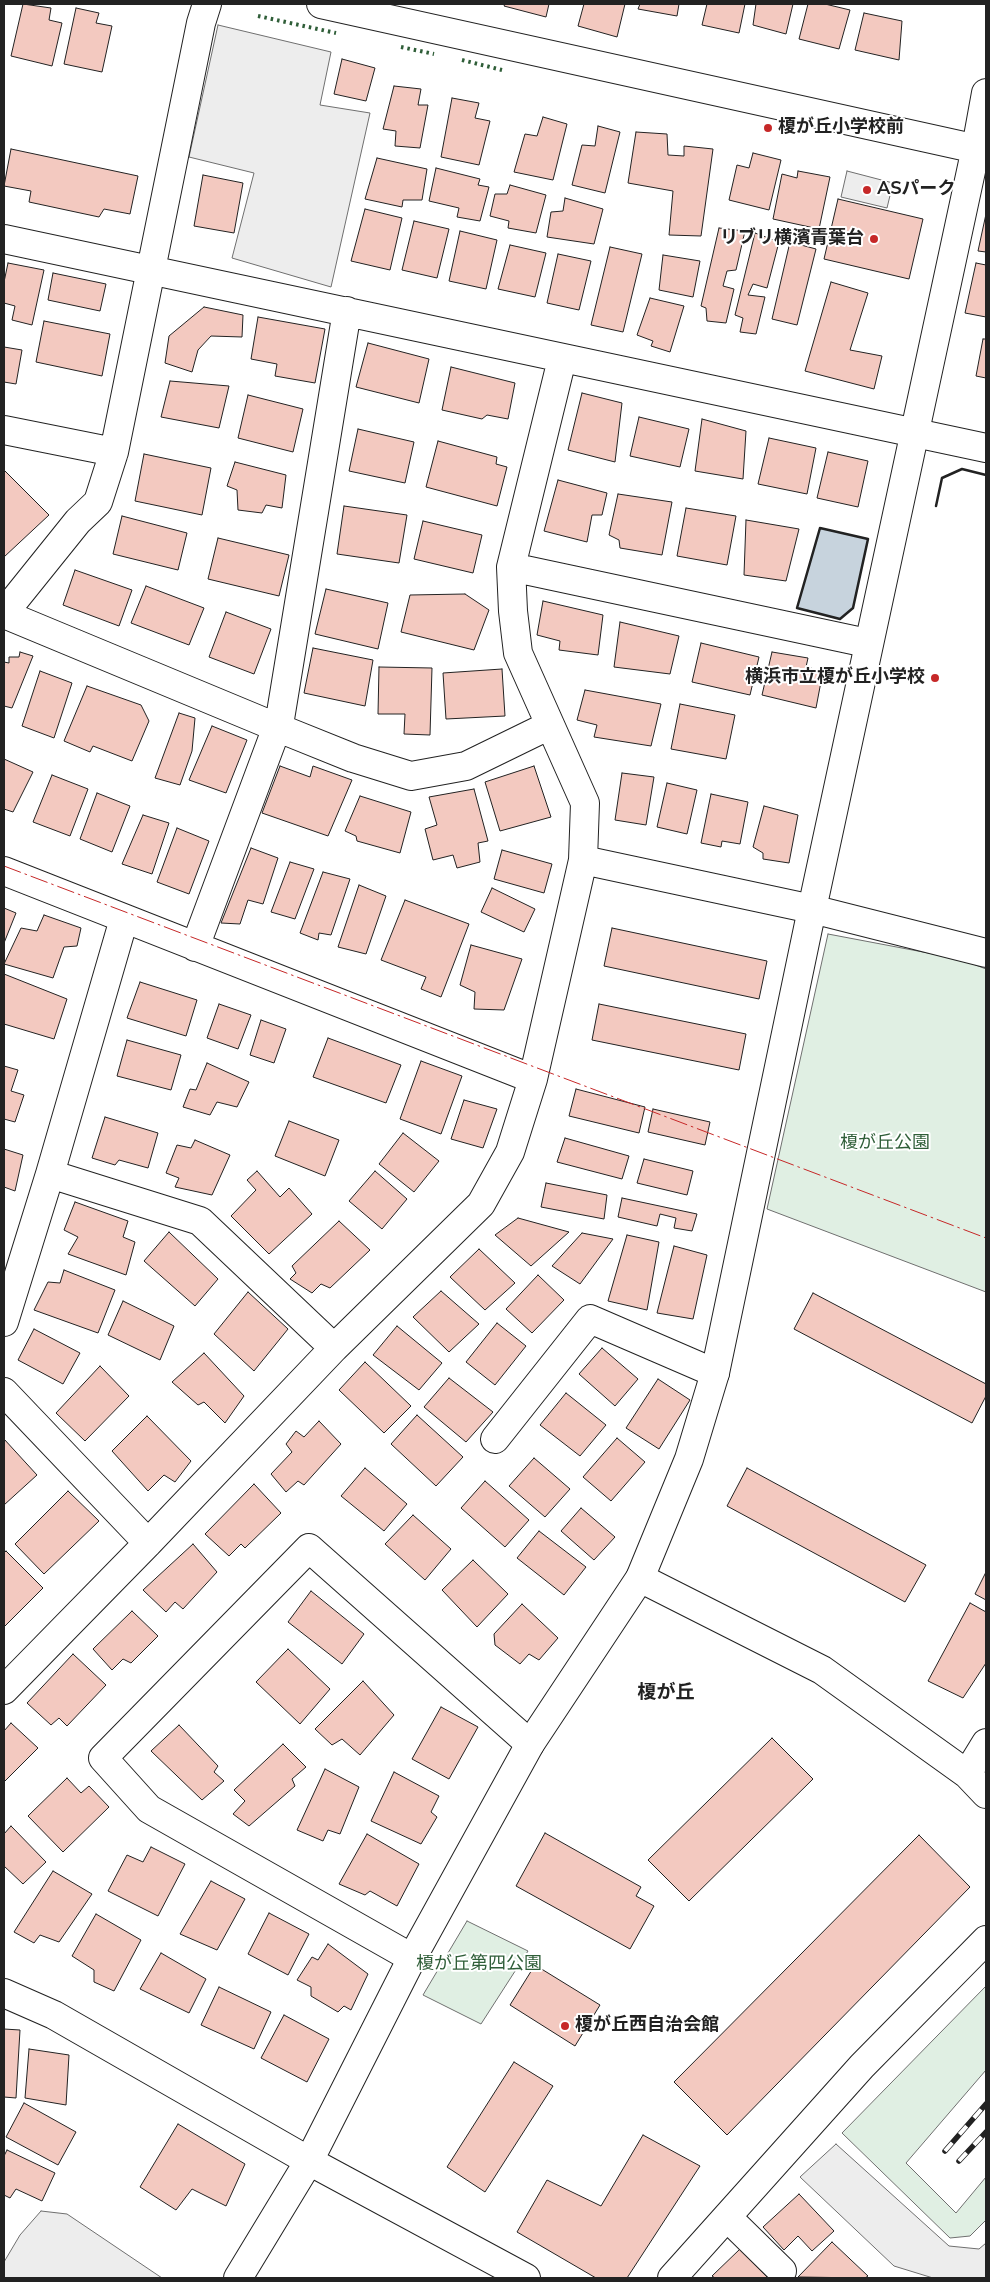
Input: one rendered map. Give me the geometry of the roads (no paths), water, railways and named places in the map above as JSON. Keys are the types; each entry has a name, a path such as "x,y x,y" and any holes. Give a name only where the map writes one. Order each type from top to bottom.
{"street":[{"path":"207,4 201,23 114,452 98,502 78,522 4,614 353,758 411,776 466,766 550,725"},
{"path":"320,4 981,150"},
{"path":"238,2278 309,2161 412,1958 530,1744 640,1578 689,1460 715,1373 867,643 913,433 981,150 986,93"},
{"path":"4,239 986,448"},
{"path":"195,947 280,719 347,311"},
{"path":"4,1690 148,1543 334,1348 481,1204 510,1152 533,1079 583,860 585,803 518,654 513,611 511,567 562,359"},
{"path":"4,430 114,452"},
{"path":"511,567 867,643"},
{"path":"583,860 812,909 986,953"},
{"path":"4,871 533,1079"},
{"path":"4,1322 50,1174 124,919"},
{"path":"50,1174 200,1221 334,1348"},
{"path":"495,1439 590,1318 715,1373"},
{"path":"4,1392 148,1543"},
{"path":"412,1958 149,1809 103,1758 309,1548 530,1744"},
{"path":"640,1578 822,1670 967,1774 986,1794"},
{"path":"967,1774 986,1743"},
{"path":"672,2278 728,2218 862,2066 986,1940"},
{"path":"4,1993 54,2015 309,2161 526,2278"},
{"path":"728,2218 782,2271"}],"railway":[{"path":"945,2151 986,2104"},
{"path":"959,2161 986,2132"}],"place":[{"name":"榎が丘小学校前","path":"768,128"},
{"name":"ASパーク","path":"867,190"},
{"name":"リブリ横濱青葉台","path":"874,239"},
{"name":"横浜市立榎が丘小学校","path":"935,678"},
{"name":"榎が丘西自治会館","path":"565,2026"}],"district":[{"name":"榎が丘","path":"666,1693"}],"park label":[{"name":"榎が丘公園","path":"885,1144"},
{"name":"榎が丘第四公園","path":"479,1965"}]}
